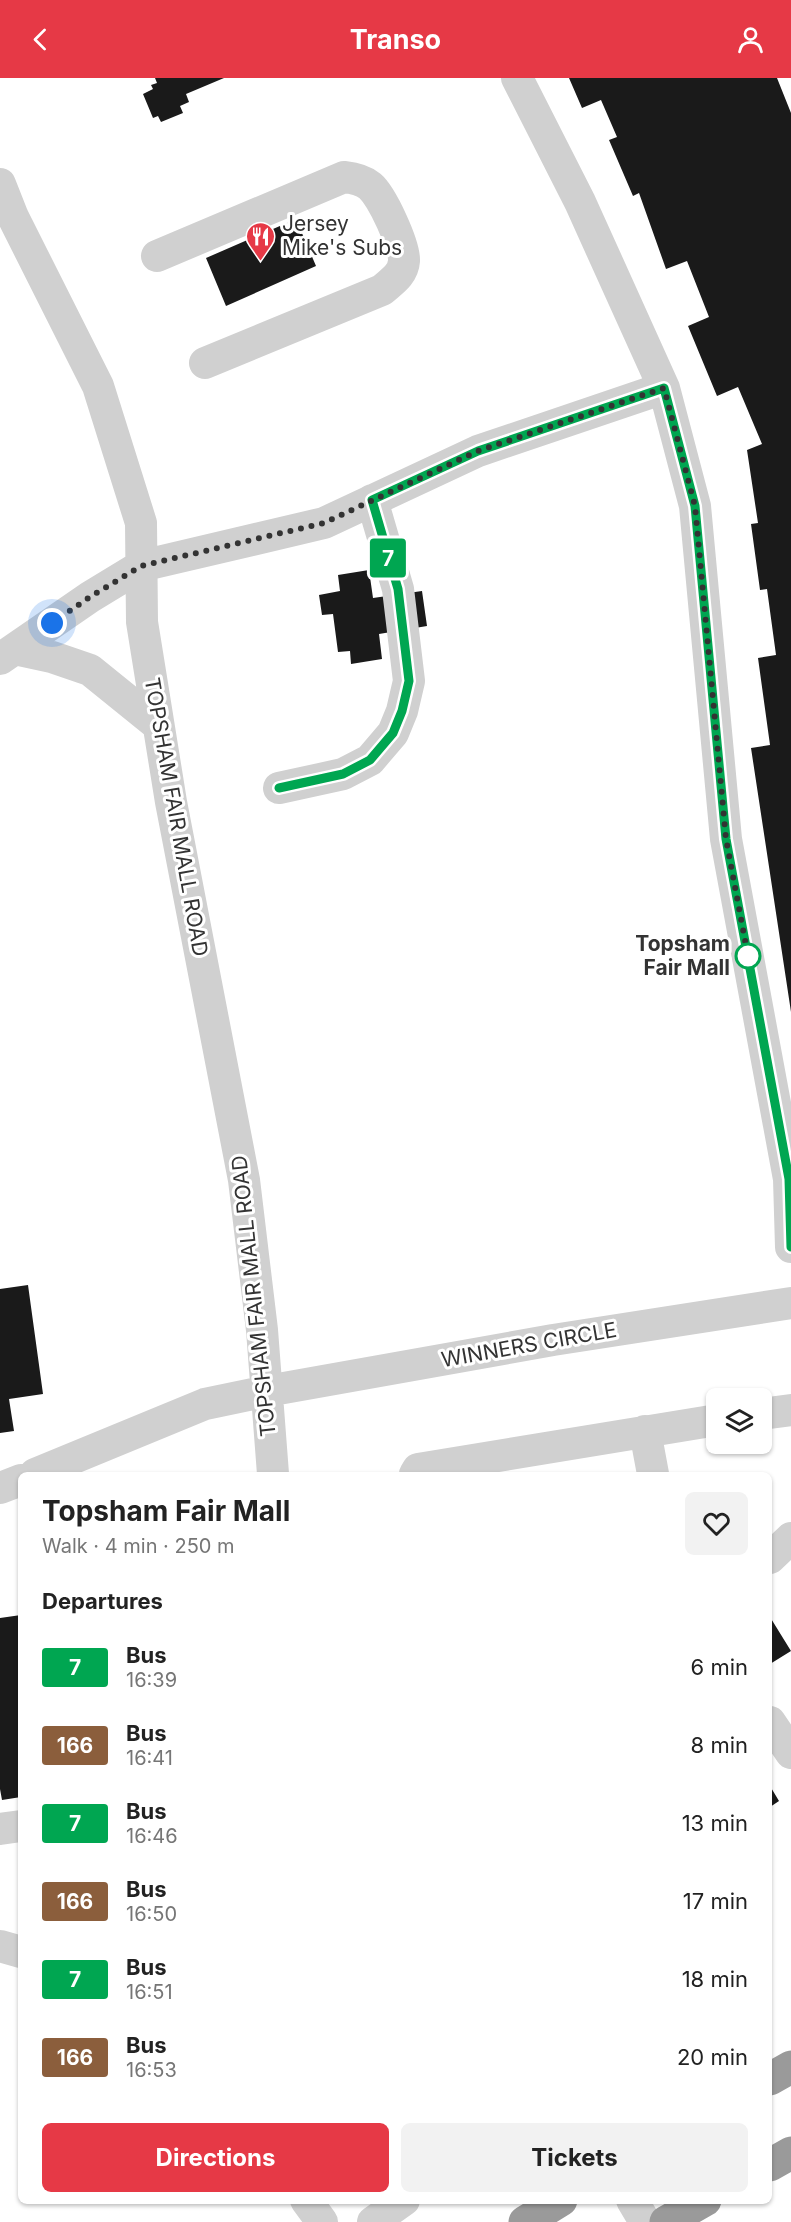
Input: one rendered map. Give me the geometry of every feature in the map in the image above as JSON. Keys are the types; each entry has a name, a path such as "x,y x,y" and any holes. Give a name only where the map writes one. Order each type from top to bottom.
{"highway":[{"path":"772,2078 791,2067"},
{"path":"772,2164 791,2153"},
{"path":"525,2222 554,2204"},
{"path":"666,2222 698,2204"}],"street":[{"path":"517,78 580,202 664,388 695,506 726,839 789,1179 791,1247"},
{"path":"157,256 344,177 357,179 369,185 379,196 400,243 404,261 399,275 382,290 205,363"},
{"name":"TOPSHAM FAIR MALL ROAD","path":"0,184 14,217 98,386 141,523 142,621 171,802 244,1180 267,1391 273,1472"},
{"path":"8,654 90,597 141,566 324,523 478,451 664,388"},
{"path":"279,788 343,774 370,760 393,733 402,711 409,681 398,589 372,500"},
{"path":"8,654 52,657 90,670 158,725"},
{"name":"WINNERS CIRCLE","path":"40,1472 206,1404 553,1340 791,1303"},
{"path":"772,1413 791,1410"},
{"path":"417,1472 418,1469 706,1422"},
{"path":"645,1431 653,1472"},
{"path":"0,1488 18,1481"},
{"path":"772,1556 791,1538"},
{"path":"772,1725 791,1753"},
{"path":"0,1829 18,1826"},
{"path":"0,1946 18,1951"},
{"path":"309,2204 322,2222"},
{"path":"373,2222 398,2204"},
{"path":"634,2204 645,2222"}],"building":[{"path":"155,78 224,78 186,94 189,102 180,106 183,113 161,122 158,116 153,118 143,94 153,89 151,85 157,83"},
{"name":"Topsham Fair Mall","path":"569,78 777,78 791,113 791,1012 751,748 770,745 758,658 776,655 767,589 760,590 751,524 758,523 747,450 762,444 738,387 717,396 688,326 709,317 687,261 666,269 639,193 633,196 609,140 617,137 601,100 582,108"},
{"name":"Jersey Mike's Subs","path":"296,219 316,266 226,306 206,258"},
{"path":"369,570 373,598 422,591 427,626 379,634 382,659 351,664 350,651 338,652 333,614 322,615 319,595 340,591 338,575"},
{"path":"28,1285 43,1394 9,1399 14,1431 0,1433 0,1289"},
{"path":"18,1615 18,1797 2,1800 0,1789 0,1618"},
{"path":"772,1620 791,1651 772,1663"},
{"path":"772,1789 779,1801 772,1806"}],"bus line":[{"name":"7","path":"279,788 343,774 370,760 393,733 402,711 409,681 398,589 372,500 478,451 664,388 695,506 726,839 789,1179 791,1247"}],"place":[{"name":"Jersey Mike's Subs","path":"261,262"},
{"name":"Topsham Fair Mall","path":"748,956"}],"route":[{"path":"52,623 141,566 324,523 478,451 664,388 695,506 726,839 748,956"}]}
